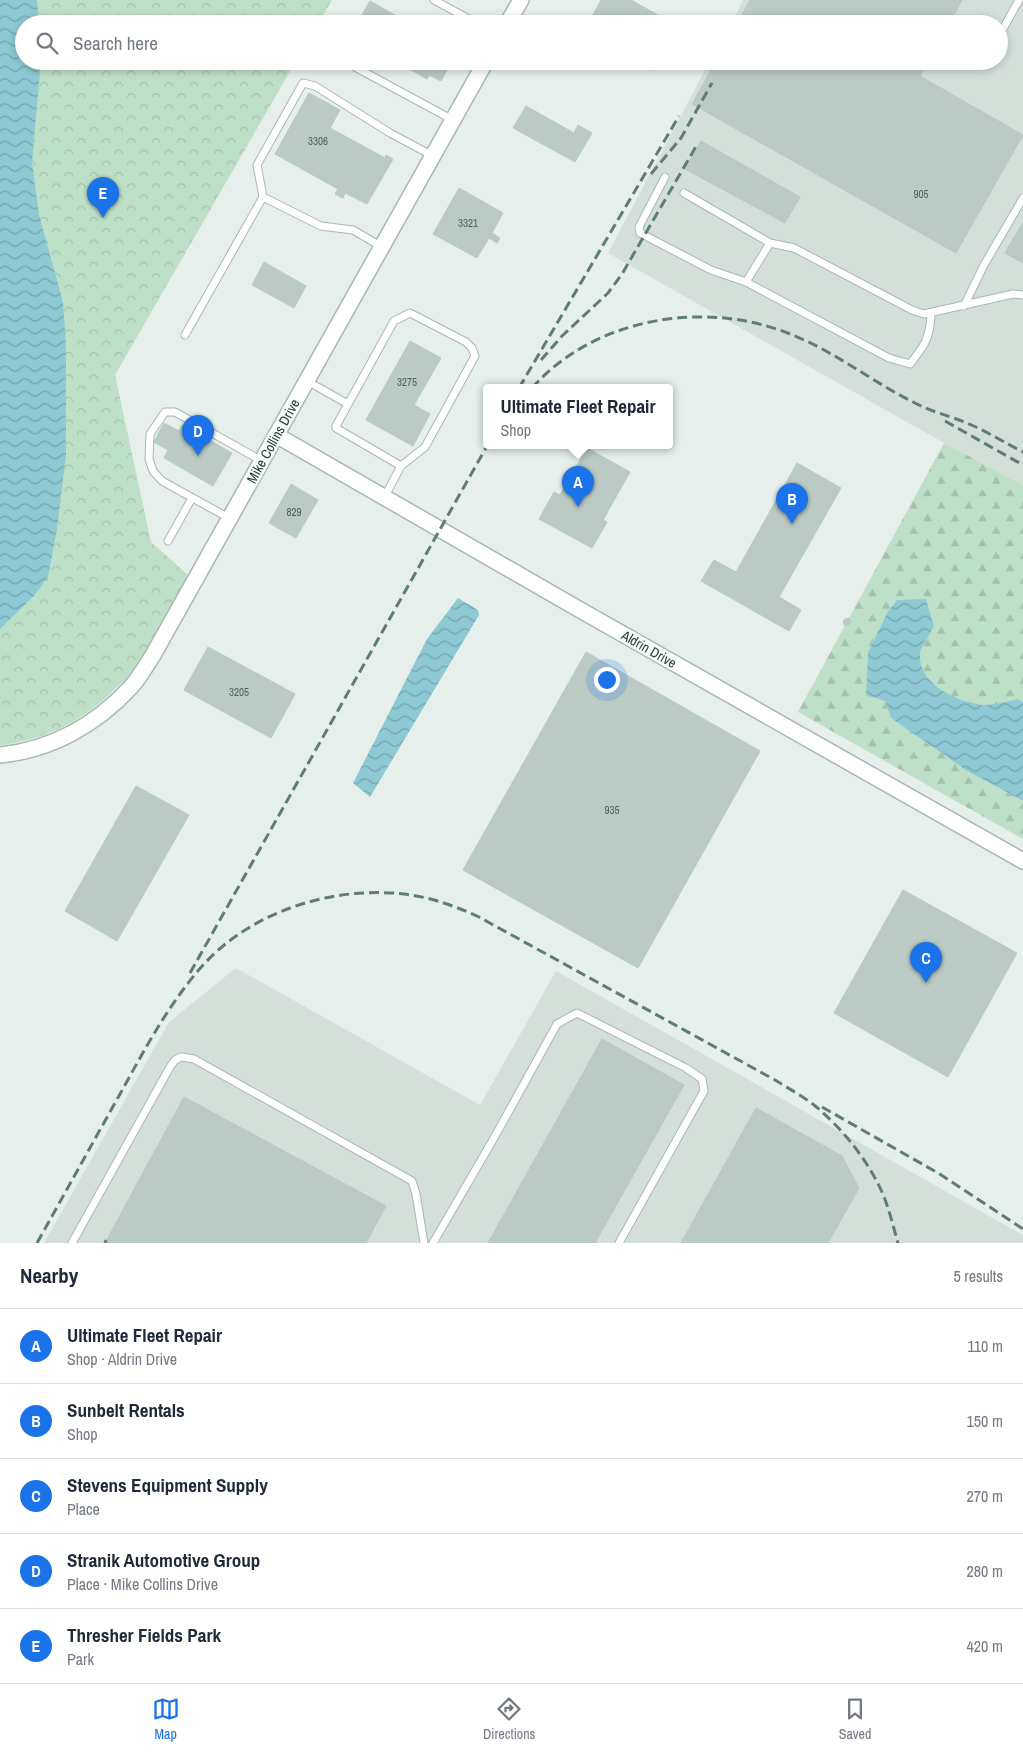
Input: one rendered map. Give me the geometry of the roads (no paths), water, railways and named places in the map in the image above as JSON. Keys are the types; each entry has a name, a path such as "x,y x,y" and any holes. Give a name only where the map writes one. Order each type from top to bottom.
{"street":[{"path":"512,15 521,0"},
{"name":"Mike Collins Drive","path":"0,755 17,754 50,744 81,729 107,711 132,686 153,655 481,70"},
{"name":"Aldrin Drive","path":"276,435 1023,862"}],"lane":[{"path":"434,0 462,15"},
{"path":"1008,19 1018,0"},
{"path":"361,70 453,120"},
{"path":"185,335 263,197 257,164 303,83 315,86 390,134 433,157"},
{"path":"665,178 639,227 640,233 710,270 746,282 889,358 910,364 922,348 930,331 931,314"},
{"path":"684,194 770,243 794,248 912,310 924,314 931,314 1013,294 1023,295"},
{"path":"263,197 321,226 353,230 382,247"},
{"path":"964,306 984,265 1023,198"},
{"path":"746,282 770,243"},
{"path":"384,498 401,466 425,447 475,356 472,348 466,342 410,313 394,321 336,426 336,428 401,466"},
{"path":"307,381 348,404"},
{"path":"230,519 162,481 153,471 149,459 150,434 165,412 175,412 262,460"},
{"path":"168,541 192,498"},
{"path":"433,1243 557,1024 577,1013 686,1068 702,1079 704,1091 619,1243"},
{"path":"72,1243 170,1067 180,1057 194,1059 412,1181 424,1243"}],"water":[{"path":"0,0 37,0 38,15 15,15 15,70 40,70 32,162 39,215 63,302 66,345 66,455 57,529 48,577 33,597 0,629"},
{"path":"458,598 478,610 479,615 370,797 353,783 427,639"},
{"path":"926,599 934,627 920,654 921,665 933,683 952,696 974,703 988,705 1018,699 1023,702 1023,801 967,771 891,718 885,701 866,695 868,652 887,613 897,600"}],"railway":[{"path":"651,174 681,138 712,83"},
{"path":"521,384 679,116"},
{"path":"541,360 562,336 608,293 622,274 698,143"},
{"path":"536,384 557,364 586,345 618,331 652,322 687,317 722,318 757,323 806,341 913,402 976,427 1023,452"},
{"path":"945,421 1023,465"},
{"path":"190,973 485,449"},
{"path":"37,1243 158,1027 180,994 204,964 224,945 270,916 295,906 322,899 349,894 377,893 423,897 479,917 805,1098 844,1134 869,1168 884,1198 898,1243"},
{"path":"822,1107 938,1173 1023,1229"}],"place":[{"name":"Thresher Fields Park","path":"103,218"},
{"name":"Stranik Automotive Group","path":"198,456"},
{"name":"Ultimate Fleet Repair","path":"578,507"},
{"name":"Sunbelt Rentals","path":"792,524"},
{"name":"Stevens Equipment Supply","path":"926,983"}]}
